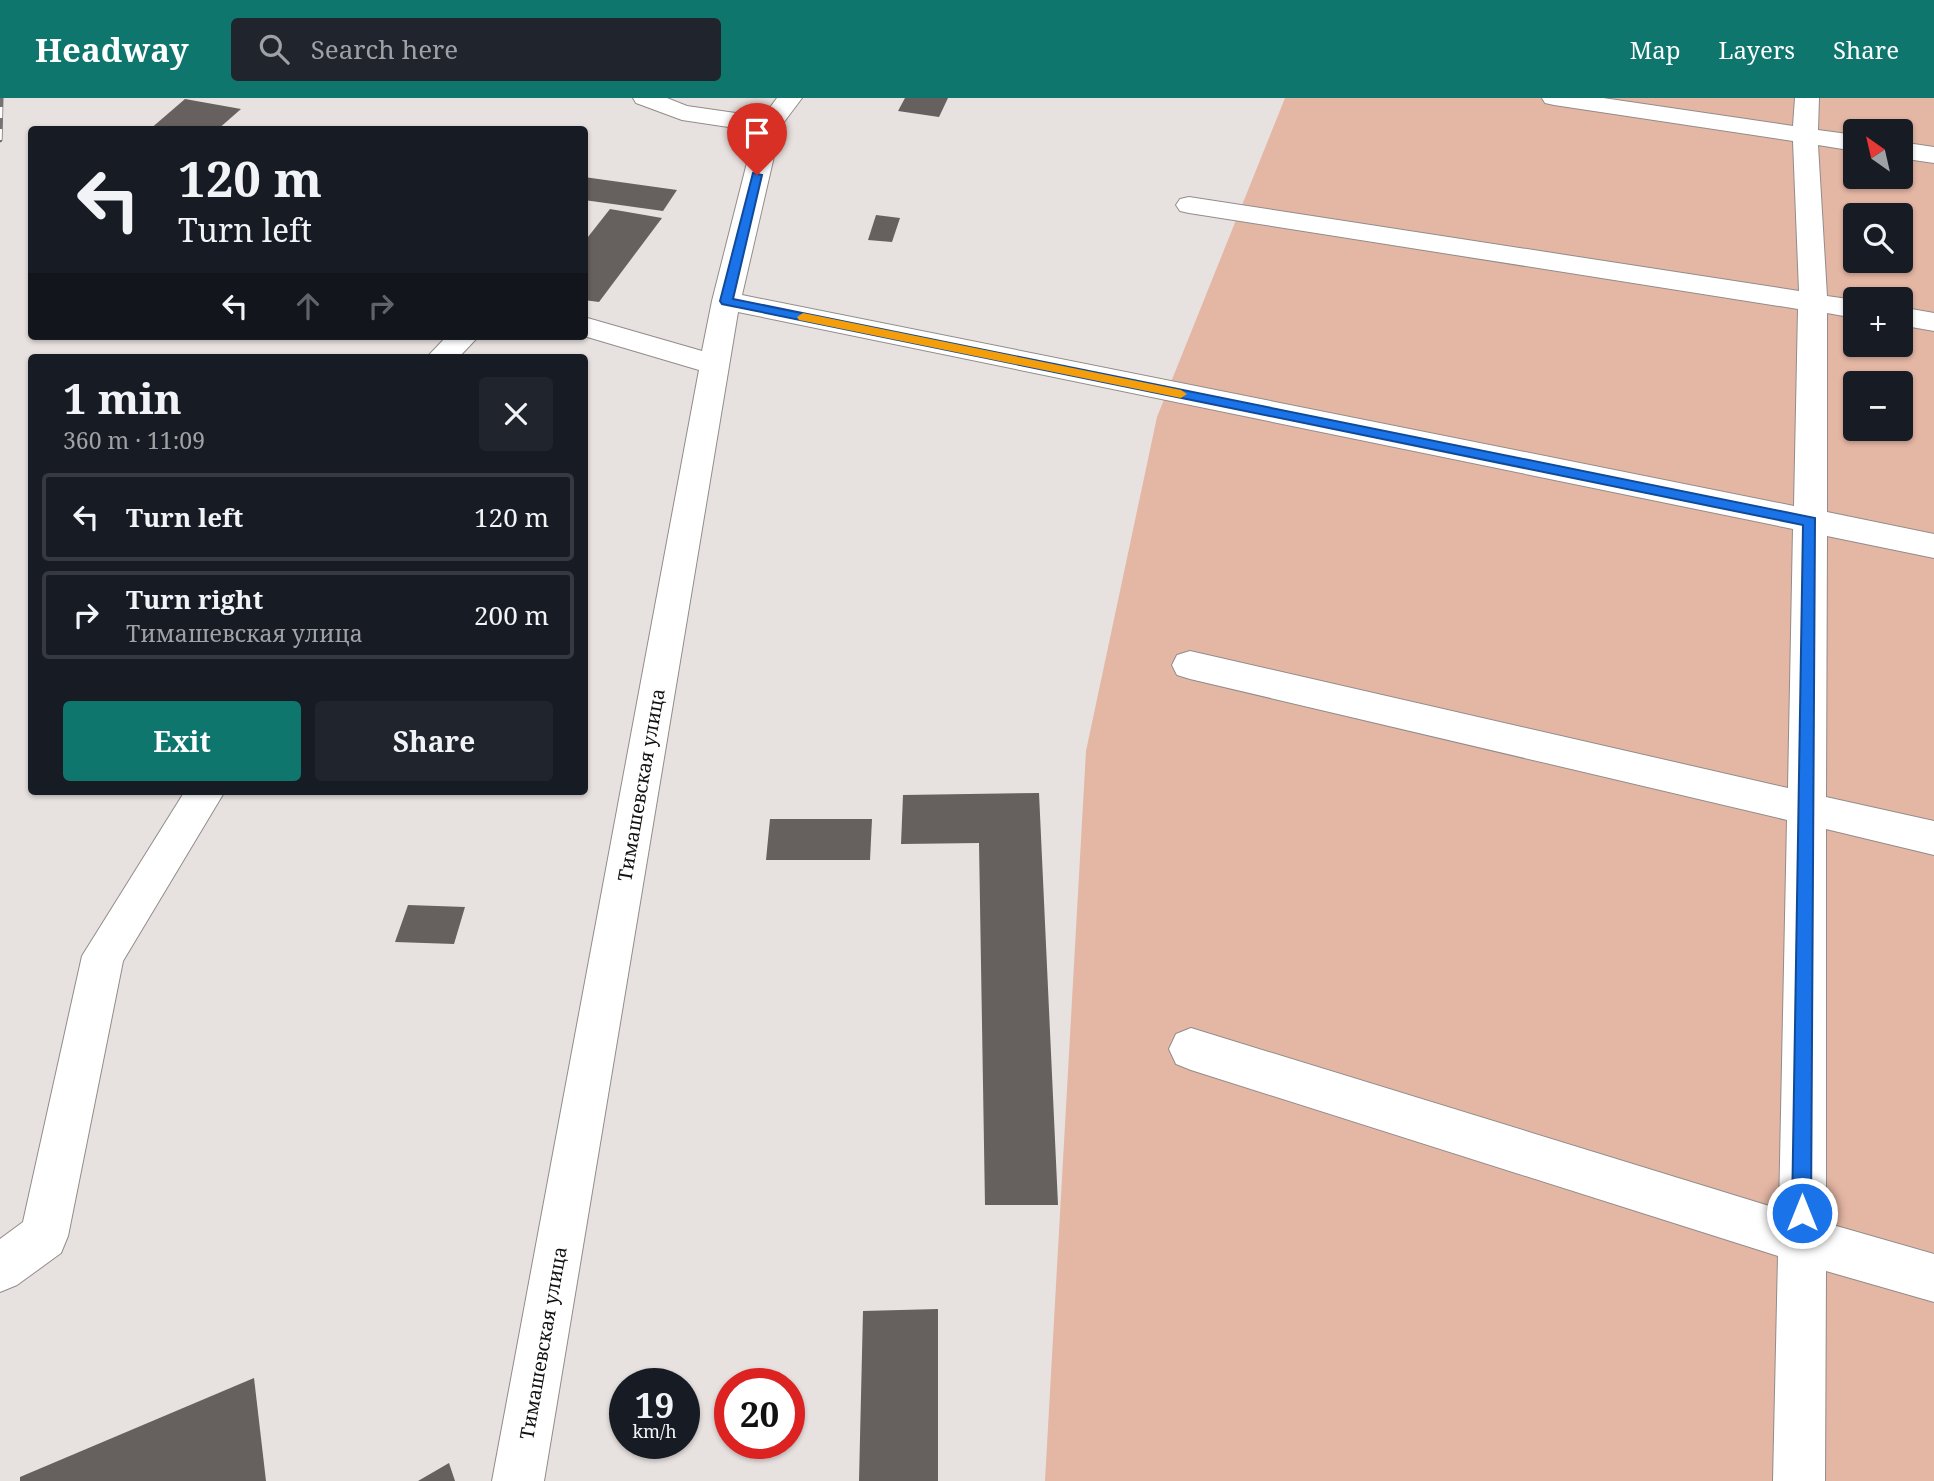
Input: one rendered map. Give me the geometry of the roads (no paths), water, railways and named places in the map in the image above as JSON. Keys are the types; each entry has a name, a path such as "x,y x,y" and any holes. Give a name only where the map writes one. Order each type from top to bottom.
{"street":[{"path":"645,98 682,113 780,111"},
{"path":"1554,98 1843,141"},
{"path":"1799,1481 1812,302 1805,136 1807,98"},
{"name":"Тимашевская улица","path":"519,1481 726,301 780,111"},
{"path":"1913,152 1934,155"},
{"path":"1189,205 1843,307"},
{"path":"726,301 1934,546"},
{"path":"1913,318 1934,322"},
{"path":"588,327 715,365"},
{"path":"445,354 460,340"},
{"path":"1190,665 1934,838"},
{"path":"0,1268 44,1236 103,956 204,795"},
{"path":"1191,1049 1801,1240 1934,1278"}],"railway":[{"path":"0,140 1,98"}]}
